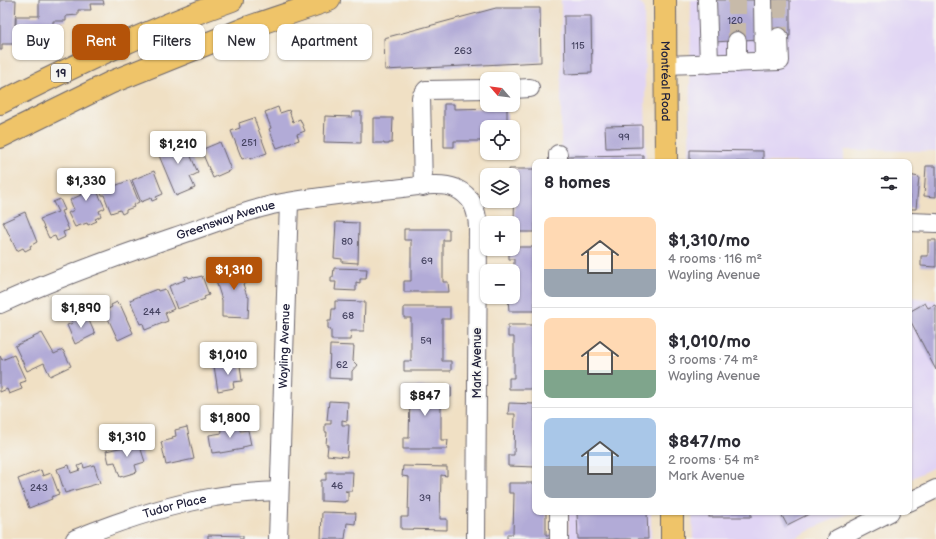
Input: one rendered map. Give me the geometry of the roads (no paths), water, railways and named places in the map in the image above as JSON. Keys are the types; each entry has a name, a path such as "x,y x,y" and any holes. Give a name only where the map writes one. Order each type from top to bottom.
{"main road":[{"name":"19","path":"0,103 95,56 197,12 232,0"},
{"path":"0,137 112,82 249,27 329,0"},
{"name":"Montréal Road","path":"665,0 666,159"},
{"path":"0,88 26,90"},
{"path":"672,515 672,539"}],"street":[{"path":"707,0 709,64"},
{"path":"763,0 764,61"},
{"path":"666,65 780,61 779,37"},
{"path":"737,41 737,63"},
{"path":"423,186 421,97 426,90 480,89"},
{"name":"Greensway Avenue","path":"0,304 56,279 131,251 252,210 332,195 423,186 448,186 462,192"},
{"name":"Mark Avenue","path":"462,192 472,202 475,208 478,227 476,539"},
{"name":"Wayling Avenue","path":"278,539 289,202"},
{"path":"912,222 936,223"},
{"path":"912,501 936,489"},
{"name":"Tudor Place","path":"75,539 152,512 188,502 215,497 279,491"},
{"path":"559,515 560,539"},
{"path":"837,539 884,515"}],"tunnel":[{"path":"737,0 737,41"},
{"path":"778,0 779,37"}]}
